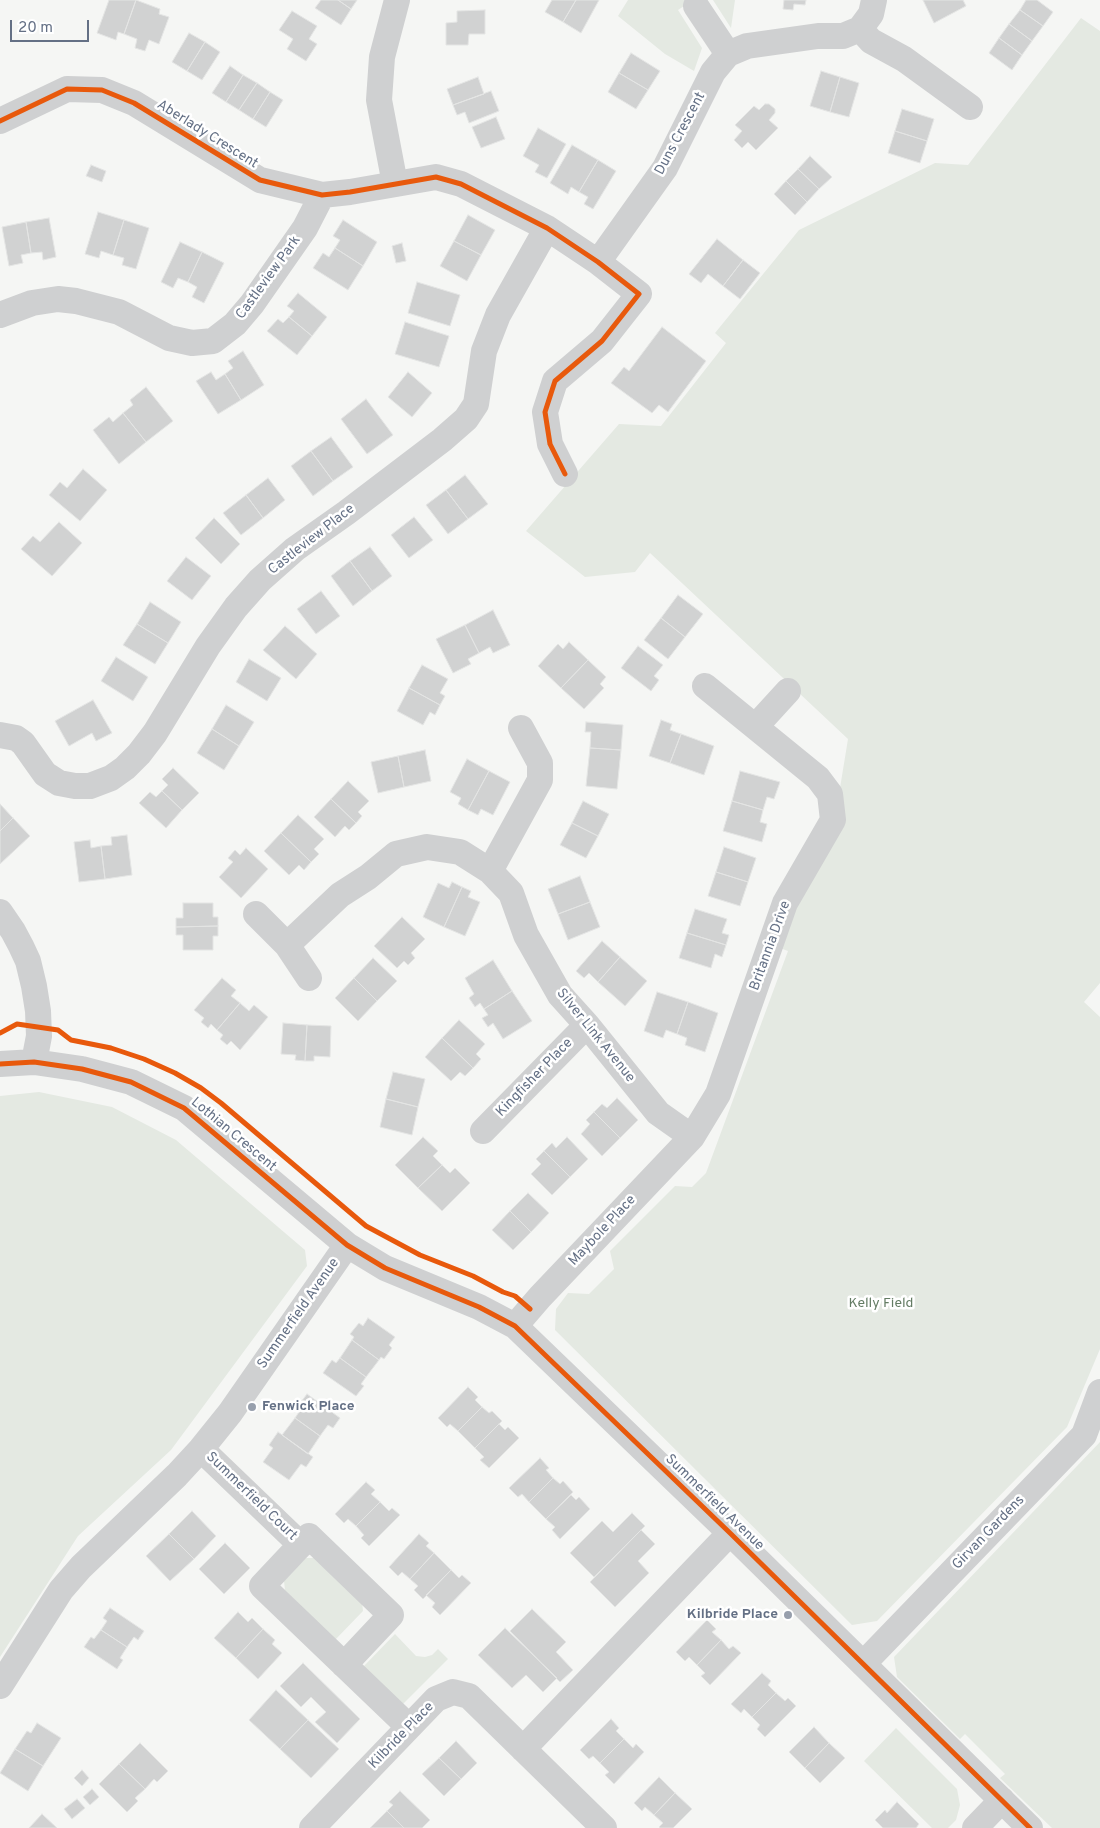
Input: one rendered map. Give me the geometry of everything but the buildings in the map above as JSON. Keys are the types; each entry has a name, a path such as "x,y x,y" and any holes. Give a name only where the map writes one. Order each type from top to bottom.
{"street":[{"path":"395,184 379,100 382,57 397,0"},
{"path":"696,6 728,54 747,46 818,36 843,36 860,29 870,14 874,0"},
{"path":"860,29 871,41 904,59 970,107"},
{"name":"Duns Crescent","path":"598,262 665,168 713,72 728,54"},
{"name":"Aberlady Crescent","path":"0,121 67,89 102,90 134,103 260,180 322,195 436,177 461,184 547,228 598,262 639,294 602,341 555,381 545,412 550,444 565,474"},
{"name":"Castleview Park","path":"0,315 32,303 58,299 76,301 119,312 168,338 192,343 214,341 235,324 252,304 305,228 322,195"},
{"name":"Castleview Place","path":"3,729 23,743 45,774 59,783 90,786 111,778 124,768 139,754 155,733 208,646 236,607 260,580 295,549 346,513 442,440 466,419 476,404 484,351 498,315 547,228"},
{"name":"Britannia Drive","path":"692,1138 718,1094 786,903 833,820 830,794 818,778 705,686"},
{"path":"756,726 788,691"},
{"path":"490,871 540,780 540,763 521,728"},
{"name":"Silver Link Avenue","path":"287,945 340,895 368,877 396,854 427,847 460,852 490,871 510,893 526,935 560,995 587,1025 658,1113 692,1138"},
{"path":"0,912 13,931 28,961 34,986 39,1036 34,1062"},
{"path":"256,914 287,945 309,978"},
{"name":"Kingfisher Place","path":"484,1131 587,1025"},
{"name":"Lothian Crescent","path":"0,1064 34,1062 82,1069 131,1082 184,1108 347,1245"},
{"name":"Maybole Place","path":"515,1326 692,1138"},
{"name":"Summerfield Avenue","path":"0,1686 61,1590 76,1572 177,1475 201,1449 236,1405 347,1245 384,1268 479,1307 515,1326 730,1532 1030,1828"},
{"name":"Girvan Gardens","path":"863,1664 1084,1435 1100,1392"},
{"name":"Summerfield Court","path":"201,1449 301,1545"},
{"path":"523,1749 730,1532"},
{"name":"Summerfield Court","path":"344,1665 391,1615 309,1536 262,1586 409,1728"},
{"name":"Kilbride Place","path":"312,1828 436,1699 453,1692 469,1696 604,1828"},
{"path":"975,1828 1002,1800"}],"green space":[{"path":"628,0 693,0 678,10 702,48 694,71 665,54 618,16"},
{"path":"713,0 735,0 731,28"},
{"name":"Kelly Field","path":"1081,18 1100,31 1100,983 1084,1002 1100,1017 1100,1349 1067,1427 877,1621 852,1625 555,1330 556,1309 568,1293 589,1294 614,1269 610,1251 675,1186 692,1187 706,1173 788,951 780,948 840,788 848,739 650,553 635,572 585,577 526,531 619,424 661,426 726,343 715,333 799,230 935,163 968,165"},
{"path":"39,1092 112,1107 176,1140 305,1250 307,1266 171,1450 78,1536 0,1657 0,1096"},
{"path":"1100,1442 1100,1828 1052,1828 1000,1778 1005,1774 965,1734 960,1739 897,1677 894,1657"},
{"path":"306,1558 318,1558 362,1602 363,1611 335,1640 285,1590 284,1581"},
{"path":"395,1634 416,1656 425,1657 432,1655 438,1649 448,1659 402,1705 363,1667"},
{"path":"896,1728 957,1789 960,1805 956,1820 948,1828 932,1828 864,1761"}],"cycle path":[{"path":"0,121 67,89 102,90 134,103 260,180 322,195 436,177 461,184 547,228 598,262 639,294 602,341 555,381 545,412 550,444 565,474"},
{"path":"0,1033 17,1024 58,1030 71,1040 111,1048 144,1059 175,1073 201,1088 221,1103 366,1226 420,1255 473,1276 503,1292 515,1296 530,1309"},
{"path":"0,1064 34,1062 82,1069 131,1082 184,1108 347,1245 385,1268 479,1307 515,1326 730,1533 1030,1828"}],"place":[{"name":"Fenwick Place","path":"252,1407"},
{"name":"Kilbride Place","path":"788,1615"}]}
